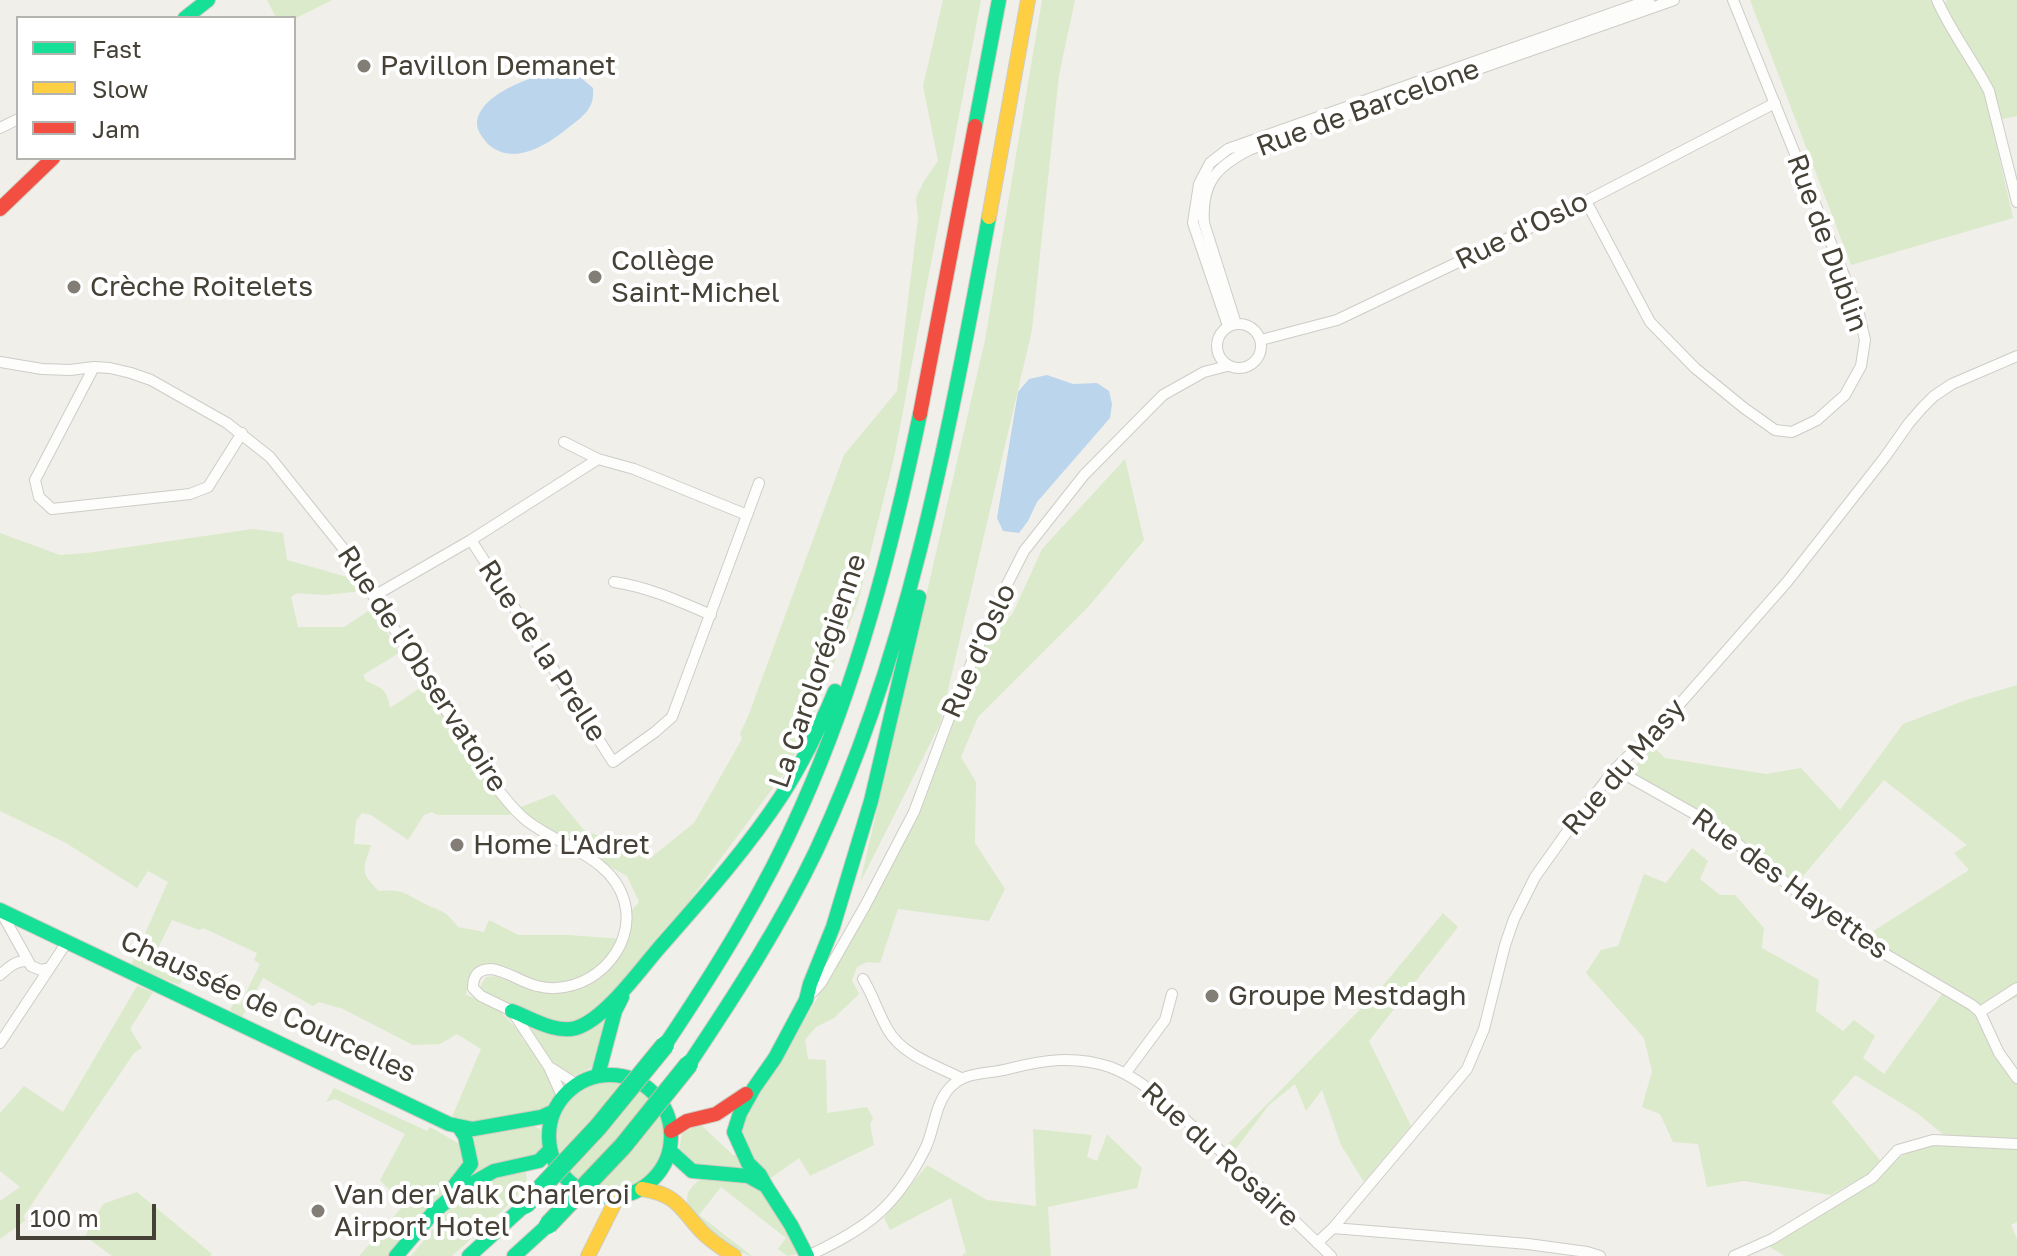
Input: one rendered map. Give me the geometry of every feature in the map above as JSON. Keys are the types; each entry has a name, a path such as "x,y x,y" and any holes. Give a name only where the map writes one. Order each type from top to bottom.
{"main road":[{"path":"192,16 208,0"},
{"path":"192,16 216,0"},
{"name":"La Carolorégienne","path":"469,1256 525,1205 599,1127 665,1045 714,972 760,893 801,809 834,728 860,648 905,485 999,0"},
{"name":"La Carolorégienne","path":"514,1256 623,1146 689,1064 741,988 787,908 829,821 864,733 915,569 959,375 1028,0"},
{"path":"0,209 51,160"},
{"path":"807,1256 791,1225 741,1150 734,1132 740,1113 775,1058 806,1000 833,927 871,801 938,512 936,482"},
{"path":"512,1011 564,1030 589,1023 598,1015 721,876 781,797 814,738 845,664 860,648"},
{"name":"Chaussée de Courcelles","path":"0,910 459,1127 473,1129 541,1117 564,1097"},
{"path":"598,1075 615,1011 631,980"},
{"path":"396,1256 447,1199 501,1168 542,1160 549,1142 564,1097 598,1075 617,1075 647,1087 665,1109 671,1131 670,1151 665,1165 642,1189 617,1198 599,1197 582,1191 560,1172 549,1142 533,1125 518,1120"},
{"path":"671,1131 687,1121 716,1114 754,1088"},
{"path":"447,1199 453,1185 471,1164 465,1136 459,1127"},
{"path":"670,1151 692,1171 748,1176 766,1186"},
{"path":"642,1189 665,1192 672,1197 703,1233 734,1256"},
{"path":"588,1256 617,1198"}],"street":[{"name":"Rue de Barcelone","path":"1232,325 1193,223 1199,184 1210,163 1228,149 1649,0"},
{"name":"Rue de Barcelone","path":"1232,325 1204,223 1203,206 1218,169 1251,149 1674,0"},
{"name":"Rue de Dublin","path":"1586,201 1650,322 1695,368 1775,430 1792,432 1817,420 1845,395 1861,366 1865,340 1858,310 1733,0"},
{"path":"1937,0 1989,91 2017,202"},
{"name":"Rue d'Oslo","path":"1261,340 1337,320 1586,201 1775,103"},
{"path":"1232,325 1252,327 1261,340 1260,355 1249,366 1234,368 1221,360 1216,346 1222,331 1232,325"},
{"name":"Rue du Masy","path":"1317,1243 1467,1069 1484,1029 1505,945 1524,897 1553,849 1615,769 1670,715 1787,582 1922,408 1952,384 2017,356"},
{"name":"Rue de l'Observatoire","path":"0,362 42,369 94,367 120,370 151,380 242,433 270,457 342,547 490,779 509,802 527,820 605,869 618,884 625,902 627,927 618,950 588,980 563,988 538,987 491,969 478,972 473,978 473,988 481,996 512,1011 549,1067 564,1097"},
{"name":"Rue d'Oslo","path":"806,1000 821,983 914,812 990,618 1024,551 1084,475 1163,395 1204,372 1227,366"},
{"path":"94,367 35,480 39,497 52,509 190,494 208,487 242,433"},
{"path":"564,442 598,459 646,474 747,515"},
{"path":"374,596 471,540 598,459"},
{"path":"614,582 648,589 711,615 759,483"},
{"name":"Rue de la Prelle","path":"471,540 613,762 672,717 711,615"},
{"name":"Rue des Hayettes","path":"1615,769 1714,825 1846,931 1980,1012"},
{"path":"0,910 31,966 41,970 49,968"},
{"path":"0,1043 67,942"},
{"path":"0,975 21,960 27,961"},
{"path":"807,1256 841,1240 887,1207 926,1147 946,1092 961,1078 906,1049 889,1034 863,979"},
{"path":"2017,988 1980,1012 1999,1053 2017,1078"},
{"path":"1125,1074 1165,1020 1172,994"},
{"name":"Rue du Rosaire","path":"961,1078 1047,1059 1092,1063 1125,1074 1165,1101 1331,1256"},
{"name":"Rue de l'Observatoire","path":"549,1067 564,1097"},
{"path":"1734,1256 1772,1239 1872,1178 1898,1150 1933,1140 2017,1144"},
{"path":"1333,1228 1528,1244 1600,1256"}],"green space":[{"path":"267,0 332,0 296,18 275,16"},
{"path":"943,0 981,0 894,458 858,602 806,733 784,773 631,980 577,1028 504,1007 480,987 486,977 498,976 478,972 489,964 475,972 468,983 466,995 494,1005 523,1035 521,1038 540,1054 557,1083 556,1105 578,1085 604,1075 630,1078 643,1085 657,1099 666,1110 672,1139 669,1153 655,1177 631,1193 617,1197 595,1196 574,1185 565,1178 553,1159 549,1139 552,1112 526,1123 449,1124 481,1049 457,1034 440,1044 413,1045 343,1009 319,1002 313,1006 263,978 242,1017 230,1010 234,1003 240,1005 260,964 254,960 257,953 203,928 200,930 172,920 154,956 153,964 183,978 179,985 131,965 168,882 148,871 137,888 66,843 0,811 0,533 60,555 253,529 283,533 287,560 358,580 363,591 324,595 297,593 291,597 298,627 344,627 373,608 399,653 363,675 366,681 383,690 390,708 423,686 511,815 437,815 432,812 424,815 408,840 371,815 362,813 356,821 354,844 371,845 364,870 368,879 379,891 400,892 441,911 458,927 484,932 489,920 518,935 622,939 631,911 639,902 627,876 554,837 516,809 554,794 584,830 648,860 694,823 742,739 740,734 844,455 897,391 918,218 916,198 938,161 923,86"},
{"path":"1042,0 1075,0 1059,75 1032,330 940,724 860,883 985,340"},
{"path":"1750,0 1932,0 1947,24 1941,10 1947,0 2017,0 2017,116 1997,120 1983,86 2013,218 1851,265"},
{"path":"1125,459 1144,540 1089,606 978,717 961,757 976,782 975,843 1005,889 989,921 898,909 880,963 867,962 857,967 852,980 859,994 834,1018 816,1027 805,1040 808,1059 826,1060 827,1113 867,1107 873,1118 870,1124 874,1145 810,1176 799,1158 768,1180 741,1135 743,1120 849,943 920,795 984,646 1013,613 1042,549"},
{"path":"2017,685 2017,997 1981,1013 2017,1074 2017,1222 2011,1225 2017,1239 2017,1256 1785,1256 1763,1243 1878,1169 1831,1195 1744,1181 1707,1187 1698,1144 1673,1142 1660,1114 1642,1107 1652,1071 1644,1038 1586,973 1601,950 1618,946 1644,874 1666,883 1692,848 1708,861 1700,879 1720,895 1735,895 1764,928 1762,948 1819,980 1816,1011 1843,1031 1854,1020 1875,1036 1863,1058 1884,1074 1942,994 1957,999 1861,939 1969,870 1954,853 1967,845 1884,780 1793,888 1705,820 1627,776 1652,745 1665,758 1766,774 1801,768 1840,810 1903,724","holes":["1855,1075 1917,1113 1949,1139 1933,1140 1884,1165 1832,1102"]},
{"path":"1443,913 1458,927 1369,1041 1411,1126 1364,1182 1341,1145 1322,1090 1306,1111 1295,1084 1269,1105 1229,1158 1226,1146 1381,988"},
{"path":"137,986 153,992 130,1029 142,1048 134,1053 23,1217 26,1220 0,1239 0,1201 20,1187 0,1171 0,1113 24,1086 63,1112"},
{"path":"606,1014 592,1067 574,1075 567,1074 553,1062 527,1020 544,1029"},
{"path":"334,1088 427,1131 430,1127 463,1146 461,1176 392,1256 359,1256 404,1205 380,1180 405,1134 335,1099 326,1102"},
{"path":"700,1124 733,1155 738,1155 748,1170 697,1168 679,1151 682,1133"},
{"path":"533,1125 541,1130 542,1158 460,1188 467,1134"},
{"path":"1033,1129 1092,1135 1087,1157 1097,1161 1107,1134 1142,1168 1137,1188 1048,1207 1051,1256 962,1256 966,1252 951,1198 890,1230 884,1218 927,1165 987,1200 1036,1206"},
{"path":"526,1172 527,1185 452,1256 411,1256 451,1207 490,1178"},
{"path":"701,1179 739,1180 758,1189 781,1219 797,1254 787,1256 778,1249 786,1238 721,1187 699,1215 752,1256 734,1249 712,1234 694,1216 687,1199 693,1185"},
{"path":"137,1192 212,1254 112,1256 85,1236 103,1204"}],"water":[{"path":"562,71 579,76 593,88 590,107 583,116 550,141 530,151 509,154 489,145 477,124 487,103 510,87"},
{"path":"1047,375 1073,384 1097,383 1109,391 1112,404 1110,418 1037,502 1019,533 1003,531 997,518 1018,392 1029,379"}],"traffic: fast":[{"path":"188,16 208,0"},
{"path":"975,126 999,0"},
{"path":"689,1064 756,960 802,879 848,776 877,698 901,620 941,459 989,217"},
{"path":"665,1045 755,900 787,839 821,761 871,614 920,414"},
{"path":"766,1186 748,1163 734,1132 740,1113 775,1058 806,1000 833,927 871,801 919,597"},
{"path":"512,1011 552,1027 568,1029 587,1023 610,1005 754,835 790,783 835,691"},
{"path":"0,910 449,1124 473,1129 541,1117 552,1112"},
{"path":"598,1075 615,1011 622,997"},
{"path":"525,1205 598,1127 665,1045"},
{"path":"548,1225 623,1146 689,1064"},
{"path":"610,1075 633,1080 653,1093 666,1113 671,1136 666,1159 653,1179 633,1192 610,1197 587,1192 567,1179 554,1159 549,1136 554,1113 567,1093 587,1080 610,1075"},
{"path":"451,1190 471,1164 465,1136 459,1127"},
{"path":"396,1256 433,1213 457,1192 494,1171 539,1161 550,1150"},
{"path":"670,1151 692,1171 748,1176 766,1186 807,1256"},
{"path":"469,1256 525,1205"},
{"path":"514,1256 548,1225"}],"traffic: slow":[{"path":"989,217 1028,0"},
{"path":"642,1189 671,1199 706,1236 734,1256"},
{"path":"588,1256 617,1198"}],"traffic: jam":[{"path":"920,414 975,126"},
{"path":"0,209 51,160"},
{"path":"671,1131 687,1121 716,1114 746,1094"}],"place":[{"name":"Pavillon Demanet","path":"364,66"},
{"name":"Collège Saint-Michel","path":"595,277"},
{"name":"Crèche Roitelets","path":"74,287"},
{"name":"Home L'Adret","path":"457,845"},
{"name":"Groupe Mestdagh","path":"1212,996"},
{"name":"Van der Valk Charleroi Airport Hotel","path":"318,1211"}]}
